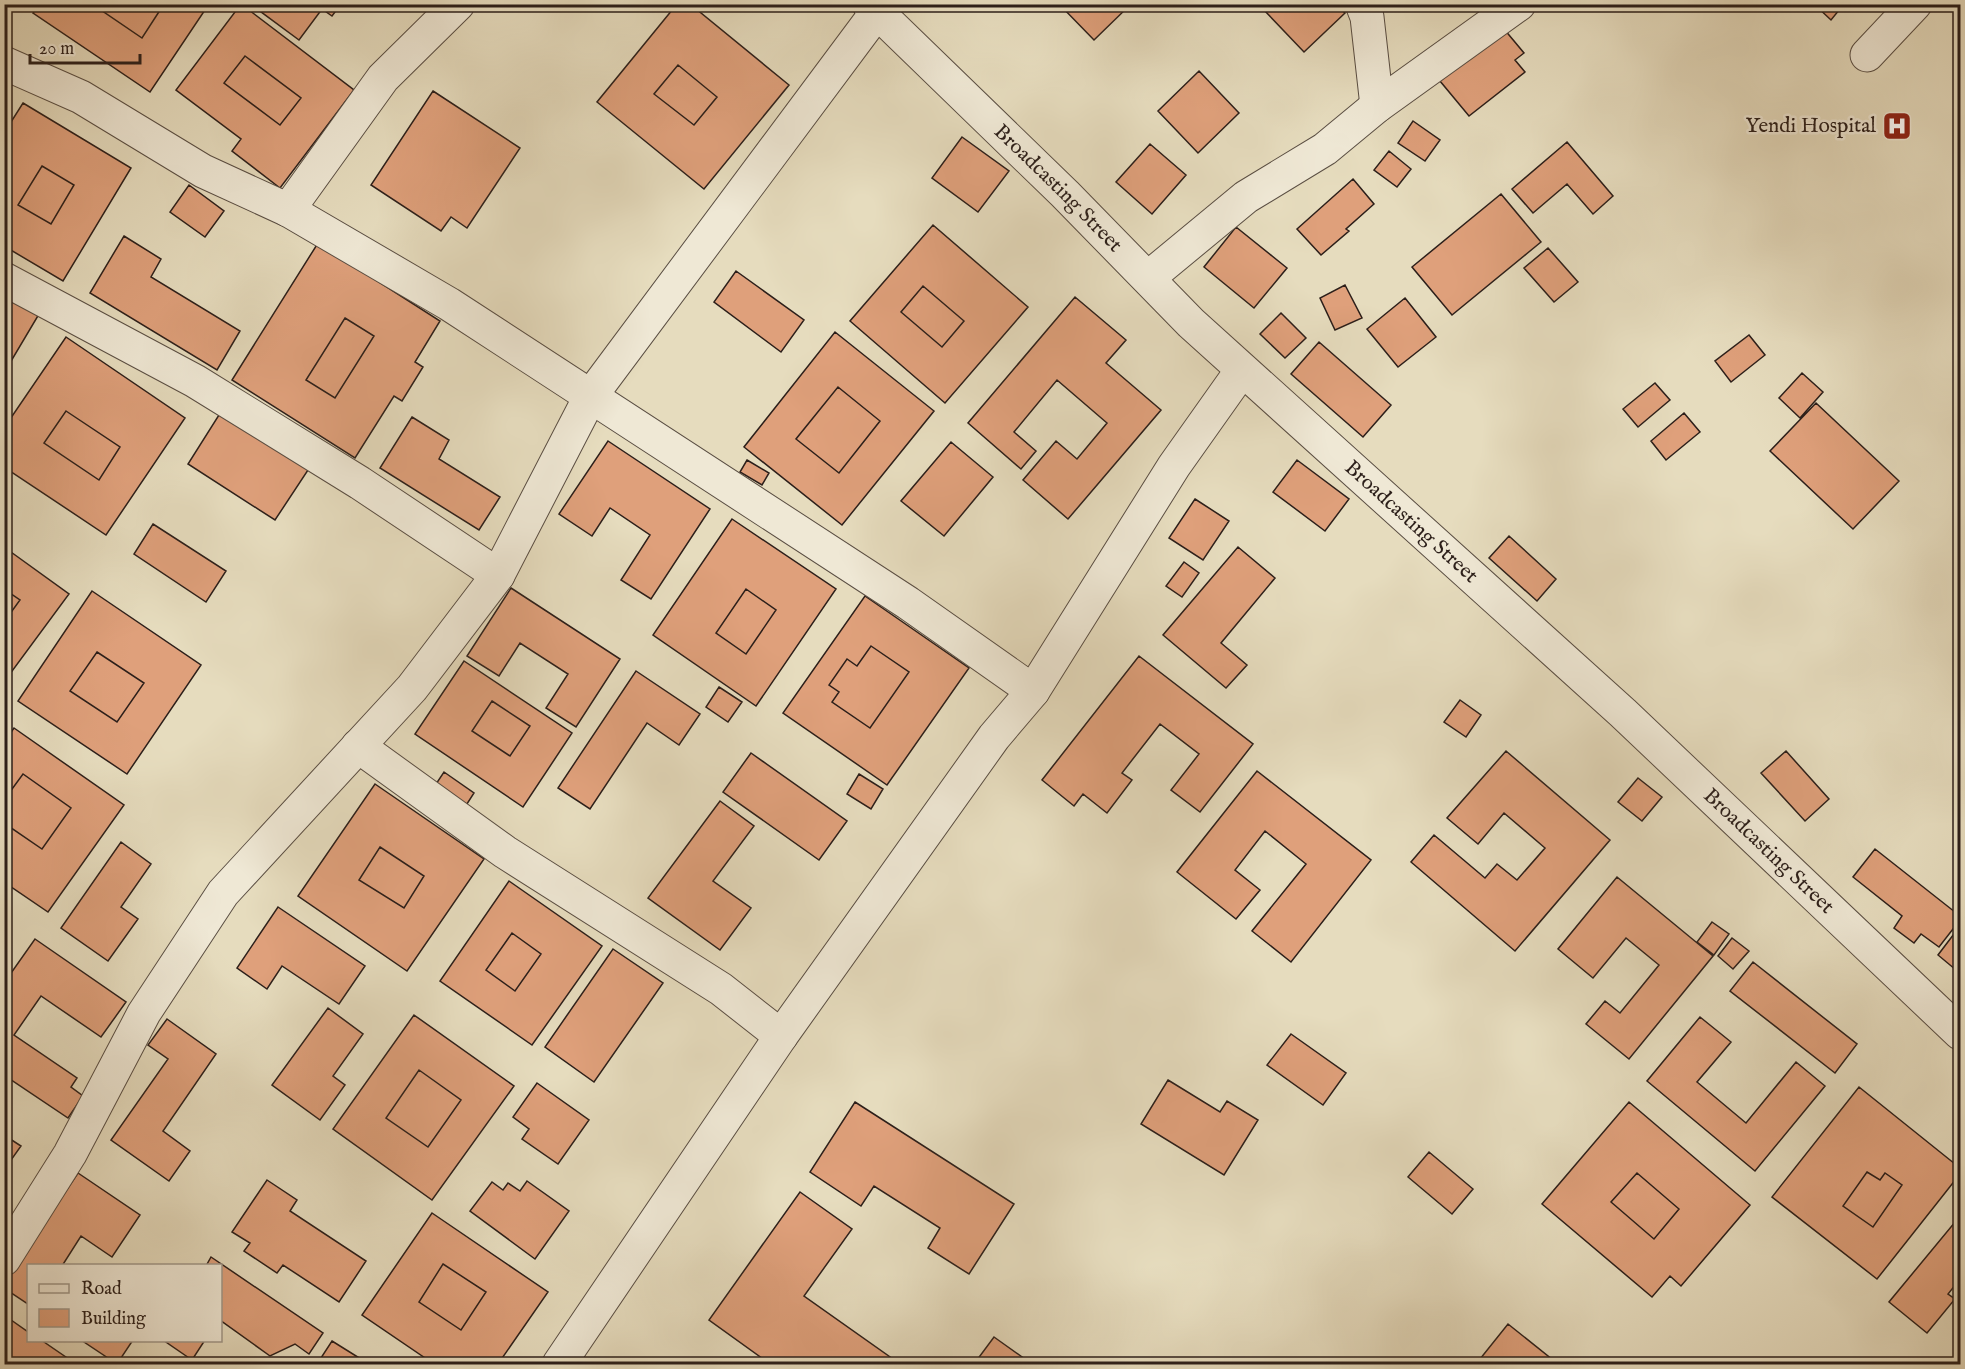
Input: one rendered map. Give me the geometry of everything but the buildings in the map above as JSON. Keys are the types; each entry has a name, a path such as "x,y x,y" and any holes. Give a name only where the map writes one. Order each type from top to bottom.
{"street":[{"path":"288,210 383,78 458,4"},
{"path":"1362,4 1367,17 1377,106"},
{"path":"1148,278 1246,197 1325,148 1377,106 1519,4"},
{"path":"1868,55 1915,4"},
{"path":"4,1259 70,1154 144,1013 223,892 412,688 498,575 590,397 873,8"},
{"name":"Broadcasting Street","path":"873,8 1065,194 1191,323 1623,713 1960,1034"},
{"path":"4,63 81,97 203,171 288,210 448,304 908,603 1033,691"},
{"path":"4,279 195,381 360,483 498,575"},
{"path":"559,1365 780,1036 994,737 1033,691 1174,466 1242,370"},
{"path":"358,746 505,852 721,989 780,1036"}],"place":[{"name":"Yendi Hospital","path":"1897,126"}]}
